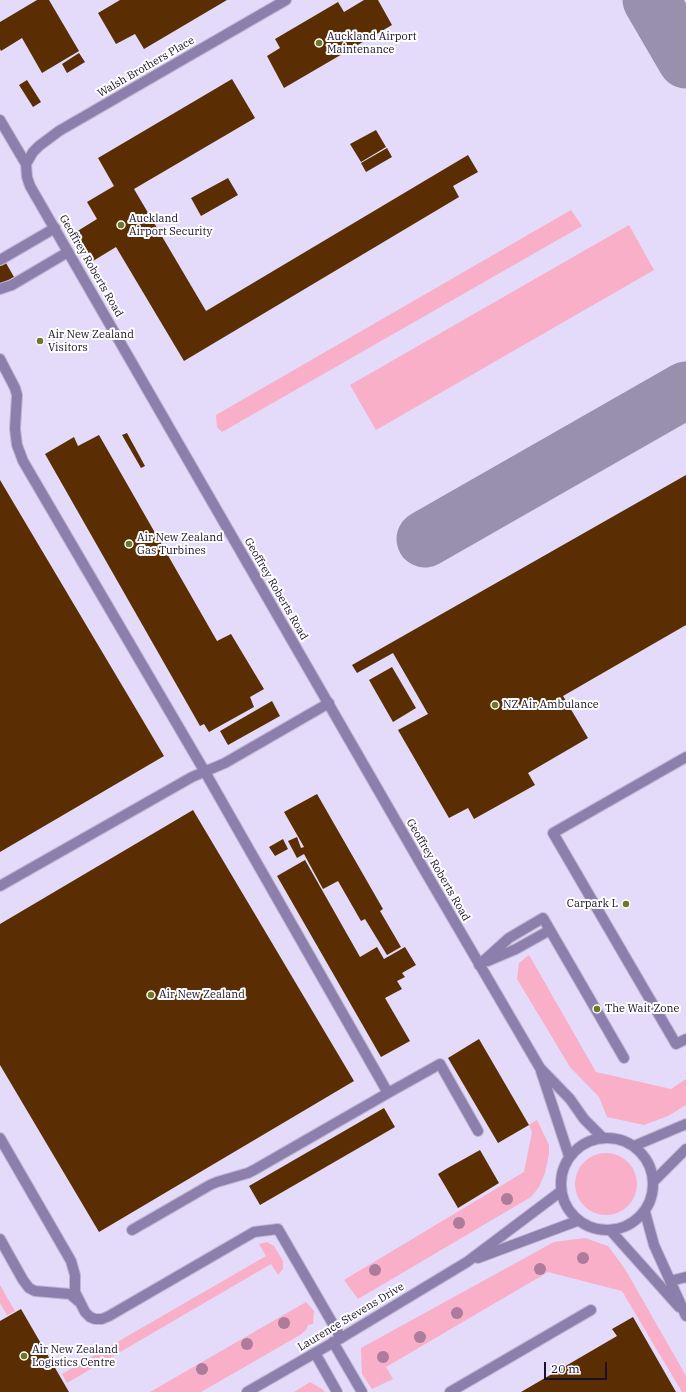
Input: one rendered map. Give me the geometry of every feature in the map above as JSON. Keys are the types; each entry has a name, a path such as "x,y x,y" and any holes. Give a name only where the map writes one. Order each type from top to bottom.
{"street":[{"name":"Walsh Brothers Place","path":"26,164 33,152 59,131 286,0"},
{"name":"Geoffrey Roberts Road","path":"0,120 26,164 27,177 30,186 479,965 540,1068 569,1156"},
{"path":"0,260 55,228"},
{"path":"0,289 12,285 68,252"},
{"path":"0,360 15,388 17,403 15,429 17,446 23,461 205,772 388,1093"},
{"path":"0,886 186,781 225,763 329,703"},
{"path":"686,757 553,833 676,1044 686,1039"},
{"path":"479,965 516,949 550,930 624,1058"},
{"path":"132,1230 217,1182 254,1170 440,1064 478,1131"},
{"name":"Geoffrey Roberts Road","path":"540,1068 570,1099 584,1119 603,1138"},
{"path":"634,1146 686,1124"},
{"path":"0,1138 71,1261 75,1292 79,1303"},
{"path":"603,1138 612,1139 634,1146 646,1159 652,1172 653,1182 650,1202 645,1212 632,1224 611,1231 600,1230 577,1221 565,1207 560,1192 562,1173 569,1156 577,1148 591,1140 603,1138"},
{"path":"653,1182 686,1149"},
{"name":"Laurence Stevens Drive","path":"247,1392 467,1262 560,1192"},
{"path":"645,1212 654,1244 685,1314"},
{"name":"Laurence Stevens Drive","path":"467,1262 577,1221"},
{"path":"0,1239 29,1288 40,1292 70,1294 90,1317 102,1319 254,1232 278,1229 337,1340 362,1392"},
{"path":"611,1231 643,1269 685,1314"},
{"path":"670,1281 686,1277"},
{"path":"450,1392 591,1310"},
{"path":"315,1353 336,1392"}],"shaded area":[{"path":"571,210 582,226 222,432 217,427 216,415"},
{"path":"629,225 654,270 376,430 350,385"},
{"path":"529,955 596,1072 671,1089 686,1079 686,1105 668,1116 644,1125 607,1117 599,1097 570,1067 517,979 519,963"},
{"path":"537,1120 549,1145 549,1154 545,1173 539,1187 531,1197 358,1299 344,1280 524,1172 532,1132 529,1125"},
{"path":"606,1153 623,1158 628,1162 632,1167 637,1184 632,1201 628,1206 623,1210 606,1215 589,1210 584,1206 580,1201 575,1184 580,1167 584,1162 589,1158"},
{"path":"585,1238 608,1246 625,1269 686,1376 686,1392 682,1392 622,1291 548,1272 386,1367 393,1379 372,1389 362,1374 361,1348 554,1242"},
{"path":"267,1242 274,1246 283,1261 283,1269 278,1275 271,1264 67,1383 62,1374 266,1256 259,1244"},
{"path":"0,1285 15,1311 7,1315 0,1303"},
{"path":"306,1302 314,1311 313,1324 308,1325 306,1330 300,1335 201,1392 150,1392"},
{"path":"310,1382 325,1392 294,1392"}],"building":[{"path":"37,0 49,0 79,51 42,73 22,38 1,51 0,49 0,22"},
{"path":"120,0 227,0 144,49 135,34 116,44 98,13"},
{"name":"Auckland Airport Maintenance","path":"364,0 378,0 392,25 284,88 267,56 280,48 275,39 338,2 344,12"},
{"path":"79,53 85,62 67,73 62,64"},
{"name":"Auckland Airport Security","path":"232,79 255,118 134,189 206,311 468,155 478,172 453,186 459,197 184,361 116,247 93,261 76,232 97,219 87,202 114,186 98,158"},
{"path":"27,80 41,102 33,107 19,85"},
{"path":"376,130 386,147 361,162 350,144"},
{"path":"387,148 392,157 366,172 361,163"},
{"path":"228,178 238,195 201,216 191,198"},
{"path":"6,263 14,277 0,285 0,266"},
{"path":"127,433 145,466 141,468 122,435"},
{"name":"Air New Zealand Gas Turbines","path":"99,435 217,641 231,634 264,689 250,697 254,707 209,732 204,724 200,726 45,454 74,437 78,446"},
{"path":"686,475 686,625 563,696 588,738 528,773 535,785 474,819 468,808 449,818 398,730 428,714 393,653 357,673 352,665"},
{"path":"0,480 164,756 0,852"},
{"path":"392,667 416,708 393,722 369,680"},
{"path":"272,701 280,716 228,745 220,731"},
{"path":"317,794 383,909 380,911 401,947 387,955 365,919 361,921 338,881 323,889 304,854 297,858 288,841 297,837 301,848 304,847 284,812"},
{"name":"Air New Zealand","path":"193,810 354,1081 99,1232 0,1065 0,924"},
{"path":"283,839 288,849 275,856 269,847"},
{"path":"305,860 360,957 377,947 384,959 405,947 416,965 402,973 405,977 397,981 402,989 385,998 410,1041 381,1057 277,876"},
{"path":"479,1039 529,1125 498,1143 448,1058"},
{"path":"384,1108 395,1127 260,1205 249,1186"},
{"path":"480,1150 499,1183 458,1208 438,1174"},
{"name":"Air New Zealand Logistics Centre","path":"21,1309 69,1392 0,1392 0,1321"},
{"path":"633,1317 676,1392 521,1392 617,1336 612,1329"}],"taxiway":[{"path":"651,0 686,60"},
{"path":"425,539 686,390"}],"place":[{"name":"Auckland Airport Maintenance","path":"319,43"},
{"name":"Auckland Airport Security","path":"121,225"},
{"name":"Air New Zealand Visitors","path":"40,341"},
{"name":"Air New Zealand Gas Turbines","path":"129,544"},
{"name":"NZ Air Ambulance","path":"495,705"},
{"name":"Carpark L","path":"626,904"},
{"name":"Air New Zealand","path":"151,995"},
{"name":"The Wait Zone","path":"597,1009"},
{"name":"Air New Zealand Logistics Centre","path":"24,1356"}]}
